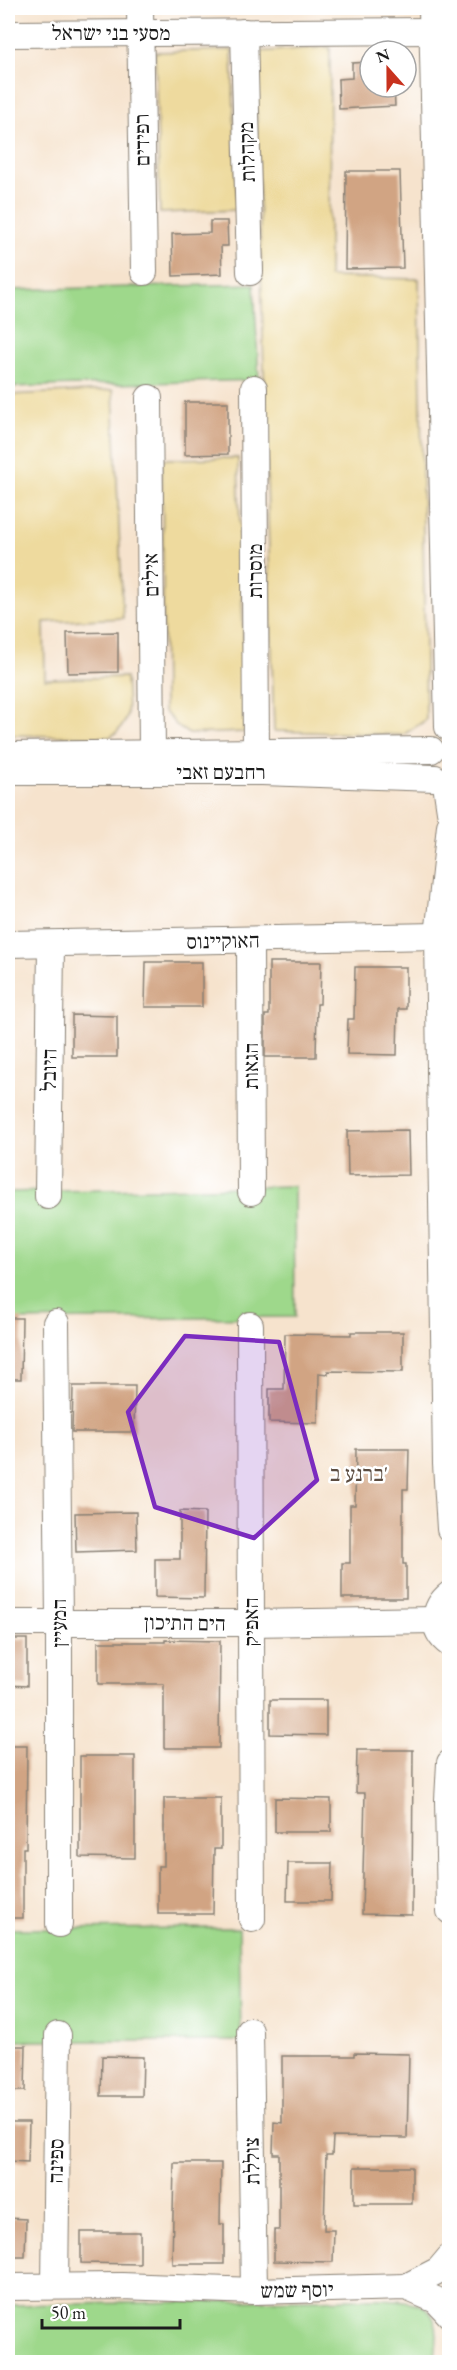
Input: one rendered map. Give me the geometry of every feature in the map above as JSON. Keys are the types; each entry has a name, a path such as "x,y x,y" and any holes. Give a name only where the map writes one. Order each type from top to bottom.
{"street":[{"name":"רפידים","path":"140,8 144,272"},
{"name":"מסעי בני ישראל","path":"8,34 244,32 432,19"},
{"path":"432,19 449,726 439,734 431,750 430,759 445,793"},
{"name":"מקהלות","path":"244,32 250,272"},
{"name":"מוסרות","path":"254,388 256,753"},
{"name":"אילים","path":"149,398 152,752"},
{"name":"רחבעם זאבי","path":"8,755 431,750"},
{"name":"רחבעם זאבי","path":"8,772 262,772 445,793"},
{"path":"450,826 438,936 446,1474 450,1529"},
{"name":"האוקיינוס","path":"8,944 438,936"},
{"name":"הגאות","path":"250,941 252,1192"},
{"name":"היובל","path":"48,1197 51,944"},
{"name":"המעיין","path":"56,1323 59,1924"},
{"name":"האפיק","path":"250,1325 252,1919"},
{"path":"445,1639 437,1608 450,1594"},
{"name":"הים התיכון","path":"8,1623 59,1621 251,1623 445,1639"},
{"path":"450,1763 448,1800 450,1911"},
{"name":"צוללת","path":"250,2031 254,2291"},
{"name":"ספינה","path":"55,2286 58,2035"},
{"name":"יוסף שמש","path":"8,2287 122,2286 254,2291 406,2287 439,2271 450,2257"},
{"name":"יוסף שמש","path":"406,2287 436,2300 450,2315"}],"highlighted area":[{"path":"185,1336 279,1342 317,1480 254,1538 155,1507 128,1412"}],"green space":[{"path":"254,284 259,380 8,387 8,290"},
{"path":"294,1186 295,1317 8,1320 8,1192"},
{"path":"239,1928 241,2041 8,2041 8,1929"},
{"path":"401,2300 424,2307 432,2316 436,2327 436,2349 433,2362 8,2362 8,2305"}],"sand":[{"path":"330,47 329,277 419,279 426,720 403,735 274,731 255,52"},
{"path":"232,50 237,210 160,213 155,52"},
{"path":"113,390 123,618 44,622 45,679 126,677 128,703 126,718 118,731 110,737 8,735 8,395"},
{"path":"238,458 246,732 189,734 178,727 164,711 162,459"}],"building":[{"path":"352,63 358,63 358,99 395,99 395,106 339,109 338,79 352,78"},
{"path":"346,171 400,171 403,268 345,269"},
{"path":"210,221 227,221 228,246 221,246 222,274 173,276 172,234 210,233"},
{"path":"185,402 228,402 228,454 185,455"},
{"path":"118,632 118,672 68,673 67,633"},
{"path":"146,962 202,962 202,1007 145,1007"},
{"path":"269,962 321,962 316,1057 265,1057 265,1015 269,1015"},
{"path":"355,967 406,967 406,1009 398,1009 397,1055 347,1054 348,1019 354,1019"},
{"path":"72,1015 117,1016 117,1057 72,1057"},
{"path":"408,1130 409,1175 348,1176 347,1131"},
{"path":"8,1318 22,1318 21,1379 8,1379"},
{"path":"351,1332 403,1332 403,1372 328,1371 328,1374 319,1373 318,1423 269,1422 269,1389 284,1389 285,1334 351,1335"},
{"path":"73,1386 135,1386 134,1432 72,1432"},
{"path":"356,1449 409,1449 408,1489 403,1489 403,1564 406,1564 406,1598 342,1598 342,1563 350,1563 350,1505 355,1505"},
{"path":"180,1511 205,1512 204,1598 155,1597 155,1559 180,1559"},
{"path":"136,1512 137,1550 76,1552 75,1513"},
{"path":"8,1639 27,1639 27,1686 8,1685"},
{"path":"165,1640 220,1641 219,1748 164,1748 164,1684 98,1684 98,1642 165,1642"},
{"path":"270,1700 326,1700 326,1735 270,1734"},
{"path":"8,1746 27,1746 23,1918 8,1918"},
{"path":"357,1750 413,1750 412,1915 362,1914 365,1793 356,1793"},
{"path":"80,1756 135,1756 135,1858 80,1857"},
{"path":"164,1798 221,1798 221,1849 214,1849 213,1914 158,1914 158,1866 164,1866"},
{"path":"275,1798 331,1799 331,1832 275,1832"},
{"path":"288,1863 332,1863 331,1901 287,1901"},
{"path":"8,2046 26,2046 25,2091 8,2091"},
{"path":"354,2053 409,2054 407,2138 333,2137 332,2155 326,2155 324,2230 334,2230 333,2262 274,2261 274,2230 279,2230 279,2154 273,2154 274,2122 282,2123 282,2056 354,2056"},
{"path":"102,2056 143,2057 142,2096 101,2096"},
{"path":"8,2122 29,2122 28,2162 8,2161"},
{"path":"174,2163 221,2163 220,2224 224,2224 224,2264 172,2264"},
{"path":"354,2167 412,2167 412,2204 354,2204"},
{"path":"8,2218 26,2219 25,2257 8,2257"},
{"path":"81,2232 140,2232 140,2264 81,2263"}],"district":[{"name":"ברנע ב'","path":"359,1473"}]}
